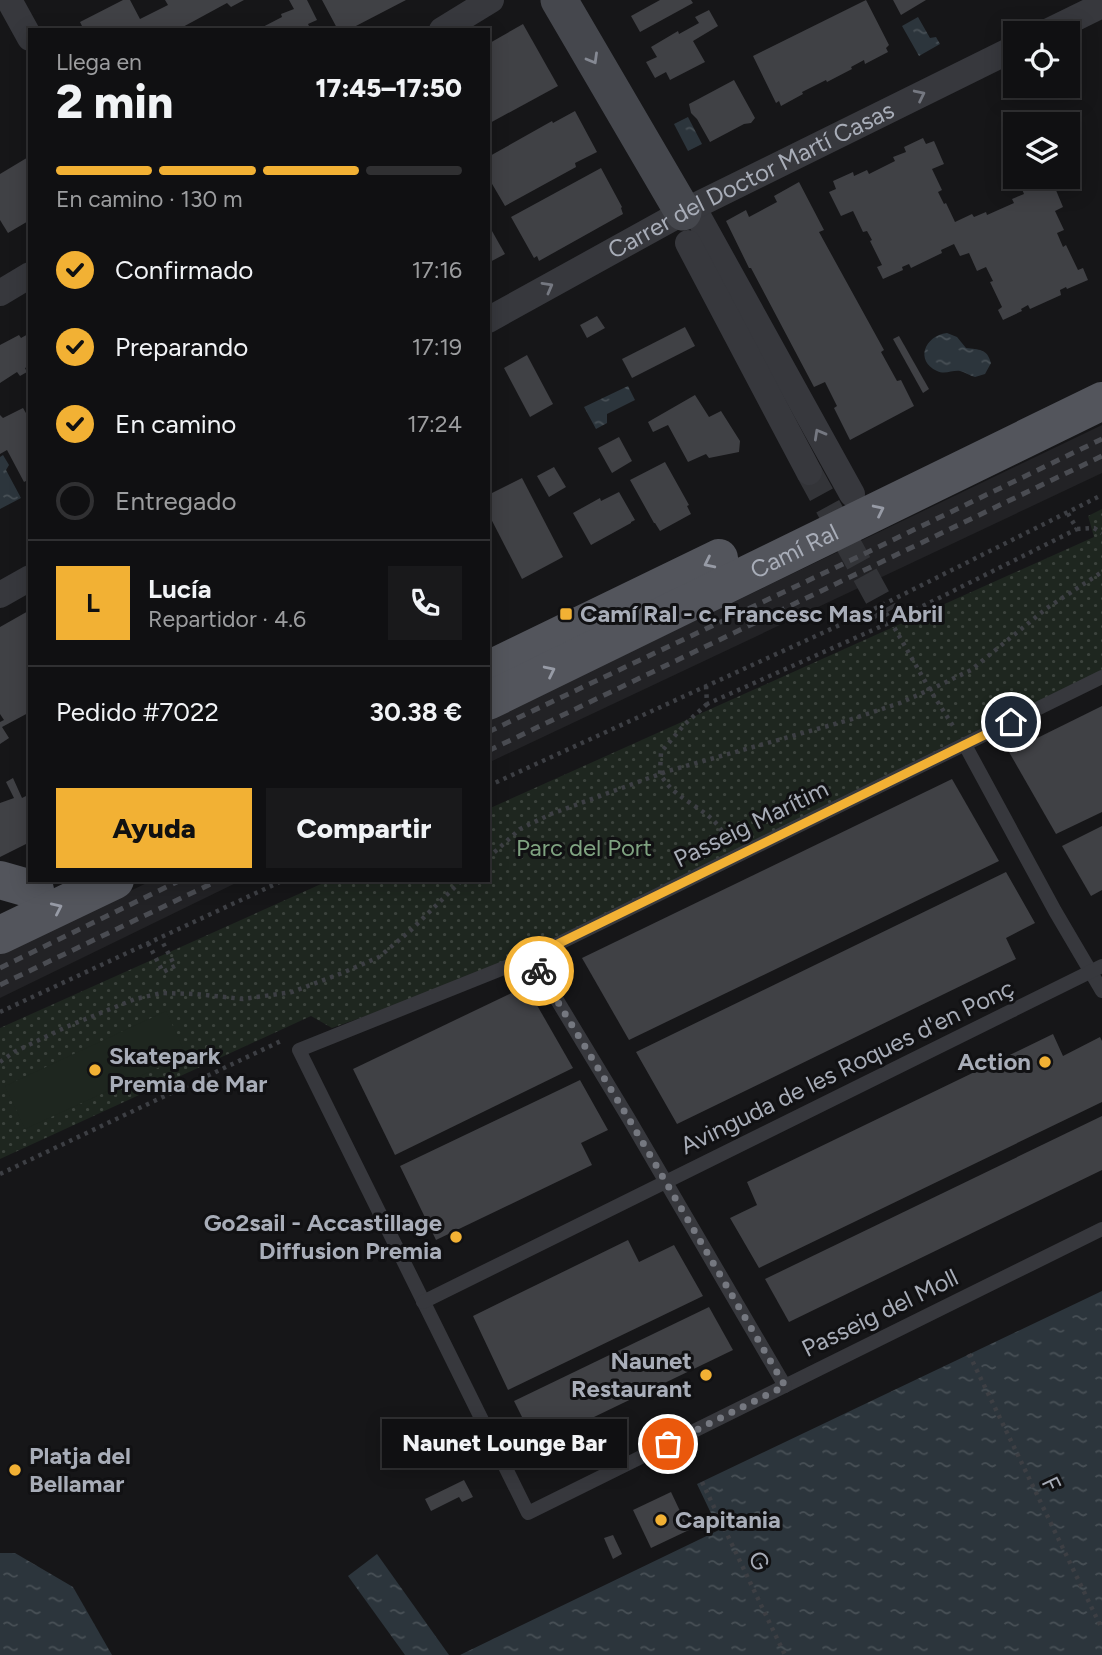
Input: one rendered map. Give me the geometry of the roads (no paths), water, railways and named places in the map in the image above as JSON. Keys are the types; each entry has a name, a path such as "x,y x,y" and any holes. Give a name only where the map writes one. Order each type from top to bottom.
{"main road":[{"name":"Camí Ral","path":"490,669 1102,374"},
{"name":"Camí Ral","path":"490,700 1102,401"},
{"path":"0,935 111,882"},
{"path":"0,906 30,883"}],"street":[{"path":"445,28 491,0"},
{"path":"559,0 690,225 852,494"},
{"path":"12,5 28,34"},
{"path":"1069,21 1102,5"},
{"name":"Carrer del Doctor Martí Casas","path":"490,319 690,225 1003,55"},
{"path":"690,225 809,472"},
{"path":"0,293 28,276"},
{"path":"0,595 28,579"}],"lane":[{"name":"Passeig Marítim","path":"423,1302 299,1050 531,957 1102,677"},
{"path":"965,745 1055,911 1096,969 1102,992"},
{"path":"531,957 785,1386"},
{"name":"Avinguda de les Roques d'en Ponç","path":"423,1302 1096,969"},
{"name":"Passeig del Moll","path":"423,1302 528,1513 1102,1229"}],"water":[{"path":"918,17 930,38 936,37 940,44 919,56 902,26"},
{"path":"688,117 702,144 688,151 674,124"},
{"path":"947,333 957,337 966,348 982,351 987,355 991,363 985,374 975,377 960,371 940,372 930,367 924,355 925,349 933,339"},
{"path":"628,386 635,400 607,414 607,423 596,429 584,407"},
{"path":"3,455 9,465 6,470 21,498 0,509 0,457"},
{"path":"1102,1291 1102,1655 460,1655 719,1530 697,1484"},
{"path":"0,1553 15,1553 73,1587 112,1655 0,1655"},
{"path":"377,1554 449,1655 405,1655 348,1576"}],"tunnel":[{"path":"809,472 886,613"}],"railway":[{"path":"490,731 1102,439"},
{"path":"490,750 1102,456"},
{"path":"0,968 177,882"},
{"path":"0,985 215,882"}],"place":[{"name":"Camí Ral - c. Francesc Mas i Abril","path":"566,614"},
{"name":"Action","path":"1045,1062"},
{"name":"Skatepark Premia de Mar","path":"95,1070"},
{"name":"Go2sail - Accastillage Diffusion Premia","path":"456,1237"},
{"name":"Naunet Restaurant","path":"706,1375"},
{"name":"Naunet Lounge Bar","path":"668,1444"},
{"name":"Platja del Bellamar","path":"15,1470"},
{"name":"Capitania","path":"661,1520"}],"park label":[{"name":"Parc del Port","path":"584,848"}]}
